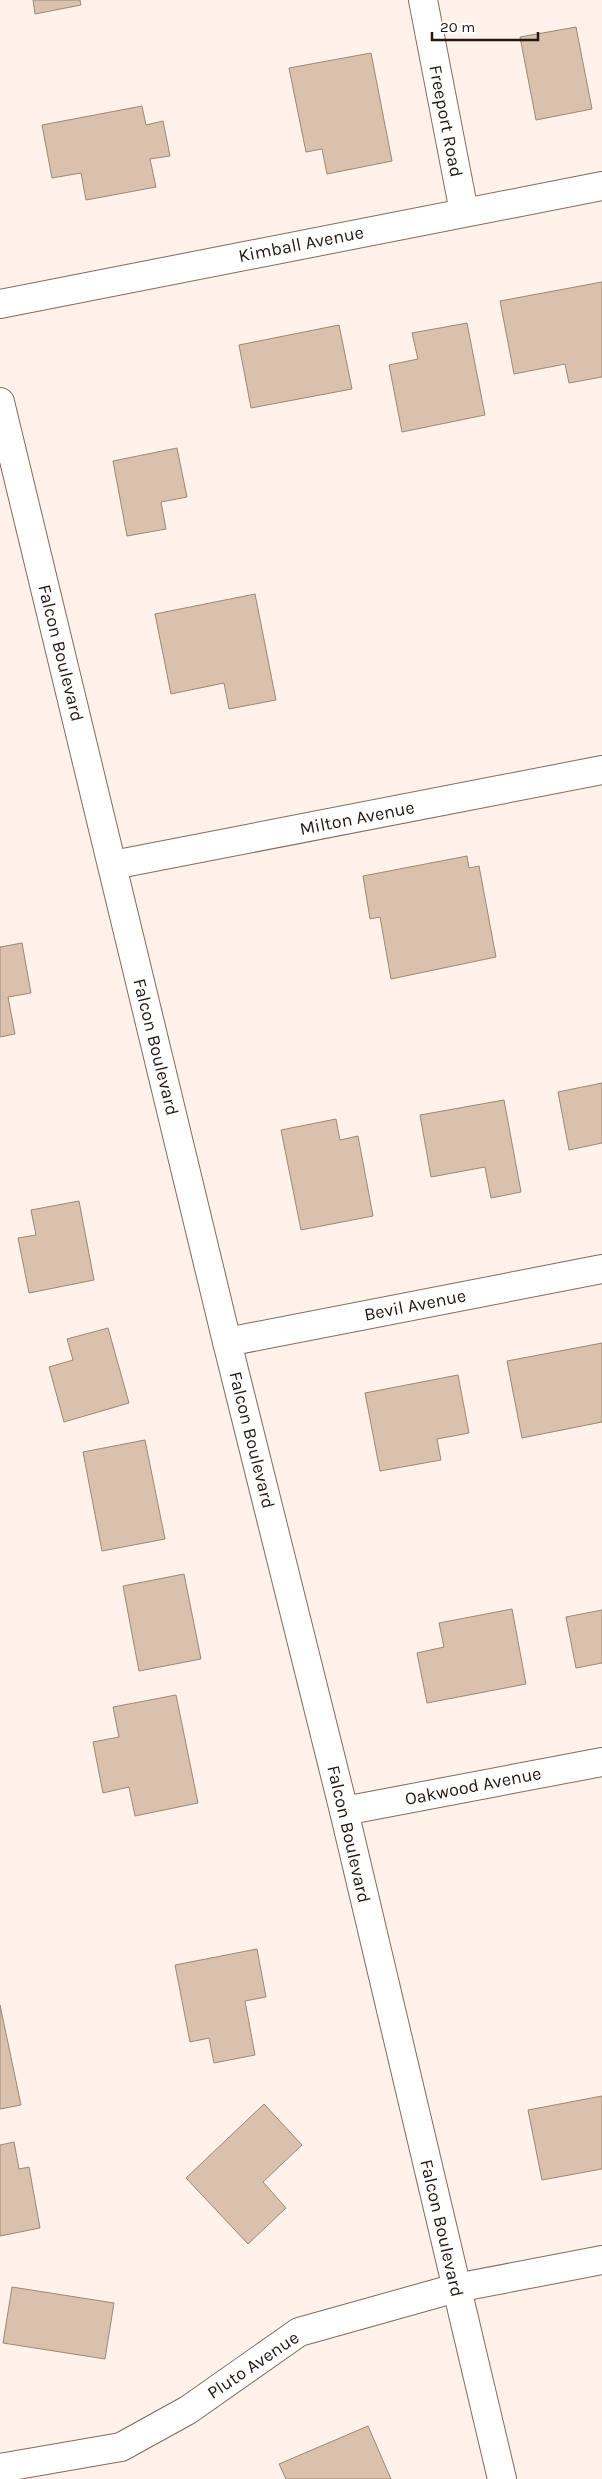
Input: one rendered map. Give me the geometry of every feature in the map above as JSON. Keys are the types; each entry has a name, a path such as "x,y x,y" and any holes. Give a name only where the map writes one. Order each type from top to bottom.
{"street":[{"name":"Freeport Road","path":"423,0 464,212"},
{"name":"Kimball Avenue","path":"0,304 602,186"},
{"name":"Falcon Boulevard","path":"0,402 227,1342 344,1811 502,2479"},
{"name":"Milton Avenue","path":"113,866 602,770"},
{"name":"Bevil Avenue","path":"227,1342 602,1269"},
{"name":"Oakwood Avenue","path":"344,1811 602,1762"},
{"name":"Pluto Avenue","path":"0,2468 122,2447 188,2410 299,2332 456,2288 602,2260"}],"building":[{"path":"33,0 80,0 81,5 35,14"},
{"path":"576,27 592,109 536,120 520,37"},
{"path":"371,53 392,161 327,174 322,149 306,152 289,68"},
{"path":"142,106 146,125 163,121 170,156 150,159 156,187 86,200 81,173 52,178 42,125"},
{"path":"602,282 602,377 569,383 565,364 514,374 500,301"},
{"path":"467,323 485,415 402,432 389,365 418,359 412,333"},
{"path":"339,325 352,389 251,408 239,345"},
{"path":"177,448 187,497 161,502 166,529 127,536 113,461"},
{"path":"255,594 276,700 229,709 224,683 171,694 155,614"},
{"path":"467,856 469,868 479,866 496,957 391,979 380,917 370,919 363,876"},
{"path":"22,943 31,993 8,997 15,1034 0,1037 0,947"},
{"path":"602,1083 602,1143 569,1150 558,1092"},
{"path":"504,1100 521,1192 491,1198 485,1167 431,1177 420,1115"},
{"path":"336,1119 340,1140 358,1136 373,1216 301,1230 281,1130"},
{"path":"79,1201 94,1280 29,1293 18,1238 36,1235 31,1210"},
{"path":"108,1328 129,1403 64,1422 49,1367 73,1360 67,1339"},
{"path":"602,1343 602,1422 522,1438 507,1361"},
{"path":"458,1375 469,1433 437,1439 441,1460 380,1471 365,1393"},
{"path":"145,1440 165,1539 102,1551 83,1452"},
{"path":"184,1574 201,1659 139,1671 123,1586"},
{"path":"512,1609 526,1684 427,1703 417,1653 444,1647 439,1623"},
{"path":"602,1610 602,1663 576,1668 566,1617"},
{"path":"176,1695 198,1803 135,1816 129,1787 103,1793 93,1742 119,1737 113,1707"},
{"path":"257,1949 266,1997 245,2001 255,2055 214,2063 209,2038 190,2042 175,1965"},
{"path":"0,2005 21,2105 0,2109"},
{"path":"602,2096 602,2169 542,2180 528,2110"},
{"path":"264,2104 302,2145 263,2182 286,2208 248,2244 186,2178"},
{"path":"14,2142 19,2169 29,2167 40,2228 0,2236 0,2145"},
{"path":"12,2287 114,2303 105,2359 3,2343"},
{"path":"368,2426 391,2479 286,2479 279,2464"}]}
